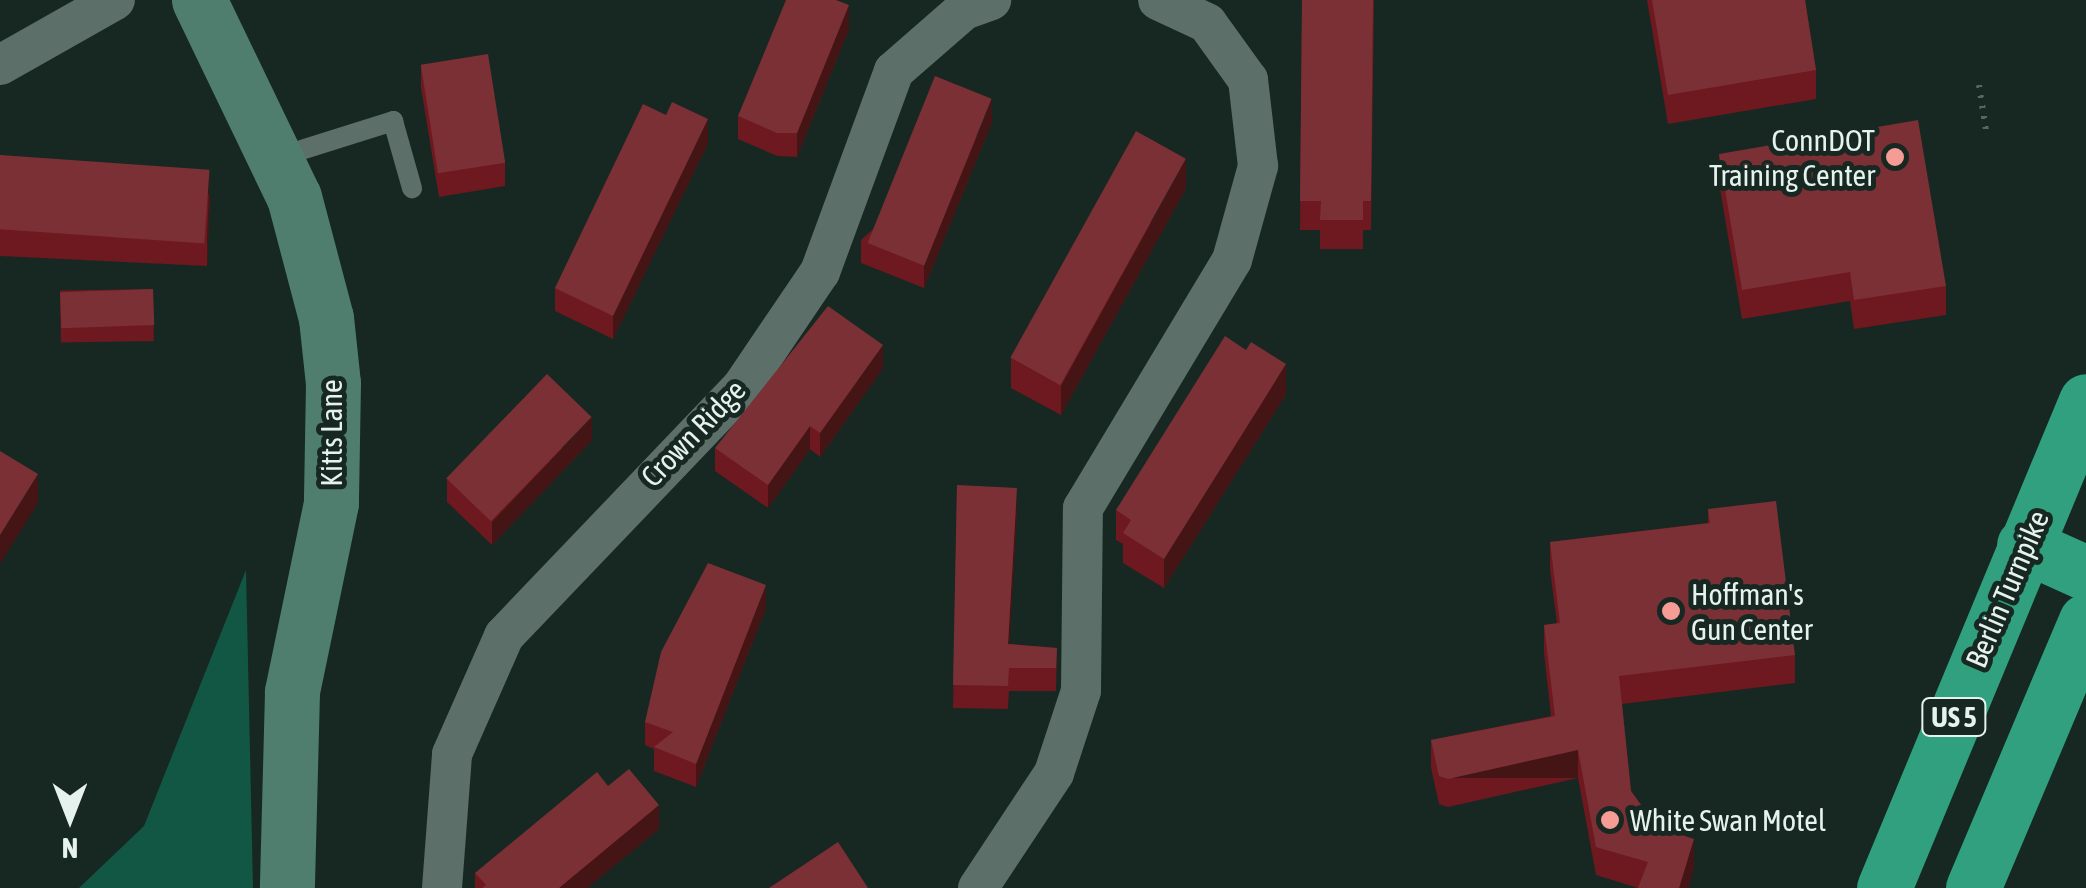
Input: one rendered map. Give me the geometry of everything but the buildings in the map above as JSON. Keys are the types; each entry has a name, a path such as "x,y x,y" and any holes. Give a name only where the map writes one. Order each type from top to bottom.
{"highway":[{"name":"Berlin Turnpike","path":"1884,888 2086,401"},
{"path":"2024,545 2086,574"},
{"name":"US 5","path":"1973,888 2086,621"}],"street":[{"path":"0,64 115,0"},
{"name":"Kitts Lane","path":"198,0 277,157 326,318 336,445 292,692 287,888"},
{"name":"Crown Ridge","path":"442,888 452,754 504,636 742,386 820,272 894,72 964,10 991,0"},
{"path":"978,888 1054,773 1081,691 1083,508 1232,260 1258,166 1248,80 1206,23 1158,0"}],"lane":[{"path":"277,157 394,121 412,188"}],"path":[{"path":"1979,85 1986,130"}],"green space":[{"path":"246,570 253,888 79,888 144,826"}],"place":[{"name":"ConnDOT Training Center","path":"1895,157"},
{"name":"Hoffman's Gun Center","path":"1671,611"},
{"name":"White Swan Motel","path":"1610,820"}]}
